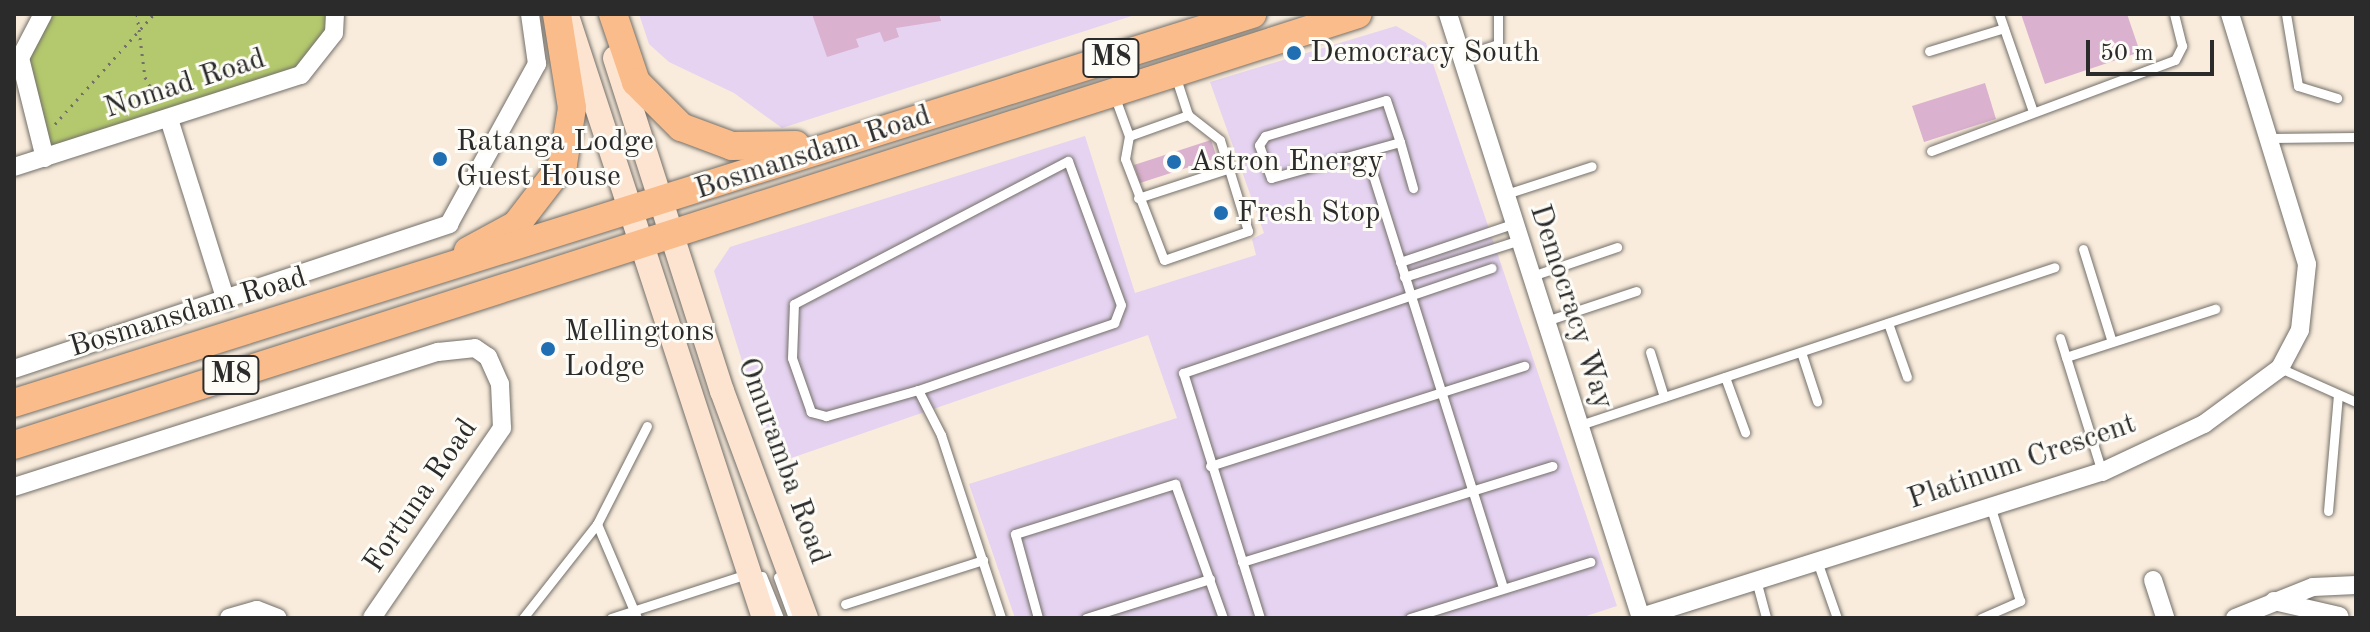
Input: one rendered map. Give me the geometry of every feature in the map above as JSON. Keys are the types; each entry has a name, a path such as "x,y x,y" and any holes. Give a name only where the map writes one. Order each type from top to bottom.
{"main road":[{"path":"398,284 516,225 553,184 572,108 557,14"},
{"path":"566,14 687,393 764,618"},
{"name":"Omuramba Road","path":"601,14 722,391 806,618"},
{"path":"613,14 644,95 703,137 759,149 872,133"},
{"name":"Bosmansdam Road","path":"14,403 630,212 1252,14"},
{"name":"Bosmansdam Road","path":"14,445 1358,14"}],"street":[{"path":"42,150 20,58 43,14"},
{"name":"Nomad Road","path":"14,167 42,150 169,119 310,70 334,33 335,14"},
{"path":"14,369 226,301 449,224 537,64 530,14"},
{"name":"Democracy Way","path":"1448,14 1641,618"},
{"name":"Platinum Crescent","path":"1641,618 2102,472 2204,424 2280,368 2300,330 2307,264 2271,138 2230,14"},
{"path":"169,119 226,301"},
{"name":"Fortuna Road","path":"14,487 464,346 488,357 500,384 502,428 372,618"},
{"path":"2153,580 2165,618"},
{"path":"2235,618 2313,587 2356,585"},
{"path":"2274,601 2339,616"},
{"path":"229,618 257,610 278,618"}],"lane":[{"path":"1461,56 1498,44 1498,14"},
{"path":"1999,14 2032,109"},
{"path":"1931,151 2032,109 2175,60 2182,46 2174,14"},
{"path":"2286,14 2298,86 2337,98"},
{"path":"1929,51 2004,28"},
{"path":"1113,92 1129,136 1125,159 1138,198 1166,261 1247,233 1230,168 1217,136 1188,115 1174,72"},
{"path":"1400,142 1277,181 1259,145 1265,136 1382,99 1400,142 1413,188"},
{"path":"1129,136 1188,115"},
{"path":"2271,138 2356,137"},
{"path":"1366,153 1503,588"},
{"path":"1071,162 1121,305 1117,319 918,390 826,416 811,412 792,358 794,304 937,224 1071,162"},
{"path":"1506,194 1592,166"},
{"path":"1138,198 1230,168"},
{"path":"1400,262 1518,231"},
{"path":"1404,277 1518,231"},
{"path":"1532,276 1617,247"},
{"path":"2083,249 2112,342"},
{"path":"1580,425 2054,267"},
{"path":"1260,618 1182,378 1188,368 1492,268"},
{"path":"1546,321 1636,291"},
{"path":"2066,357 2215,309"},
{"path":"1888,323 1907,377"},
{"path":"2060,338 2102,472"},
{"path":"1650,352 1664,397"},
{"path":"1801,352 1817,401"},
{"path":"1210,466 1524,366"},
{"path":"2280,368 2356,402"},
{"path":"1725,377 1745,432"},
{"path":"918,390 941,435 1001,618"},
{"path":"722,391 744,482 793,618"},
{"path":"687,393 709,419 779,618"},
{"path":"2328,511 2338,394"},
{"path":"523,618 597,524 647,426"},
{"path":"1242,562 1553,466"},
{"path":"1038,618 1014,542 1017,531 1175,484 1223,618"},
{"path":"1981,618 2020,601 1990,505"},
{"path":"597,524 635,614"},
{"path":"845,604 983,560"},
{"path":"1816,561 1837,618"},
{"path":"1410,618 1590,562"},
{"path":"611,618 635,614 747,574"},
{"path":"1086,618 1210,579"},
{"path":"1756,580 1766,618"}],"path":[{"path":"137,14 142,29 145,77 169,119"},
{"path":"42,150 154,14"}],"shaded area":[{"path":"639,14 1138,14 782,128 734,93 669,62 649,44"},
{"path":"1396,26 1426,43 1617,606 1580,618 1015,618 969,484 1177,418 1148,335 774,464 714,271 730,247 1085,136 1135,293 1256,255 1252,239 1264,233 1210,82"}],"green space":[{"path":"41,14 331,14 312,66 46,159 21,48"}],"building":[{"path":"812,14 939,14 941,21 896,28 899,37 884,42 880,32 856,39 859,47 827,57"},
{"path":"2021,14 2127,14 2140,52 2045,84"},
{"path":"1985,83 1996,119 1924,142 1912,106"},
{"path":"1211,140 1217,158 1140,183 1134,165"}],"place":[{"name":"Democracy South","path":"1294,53"},
{"name":"Ratanga Lodge Guest House","path":"440,159"},
{"name":"Astron Energy","path":"1174,162"},
{"name":"Fresh Stop","path":"1221,213"},
{"name":"Mellingtons Lodge","path":"548,349"}]}
